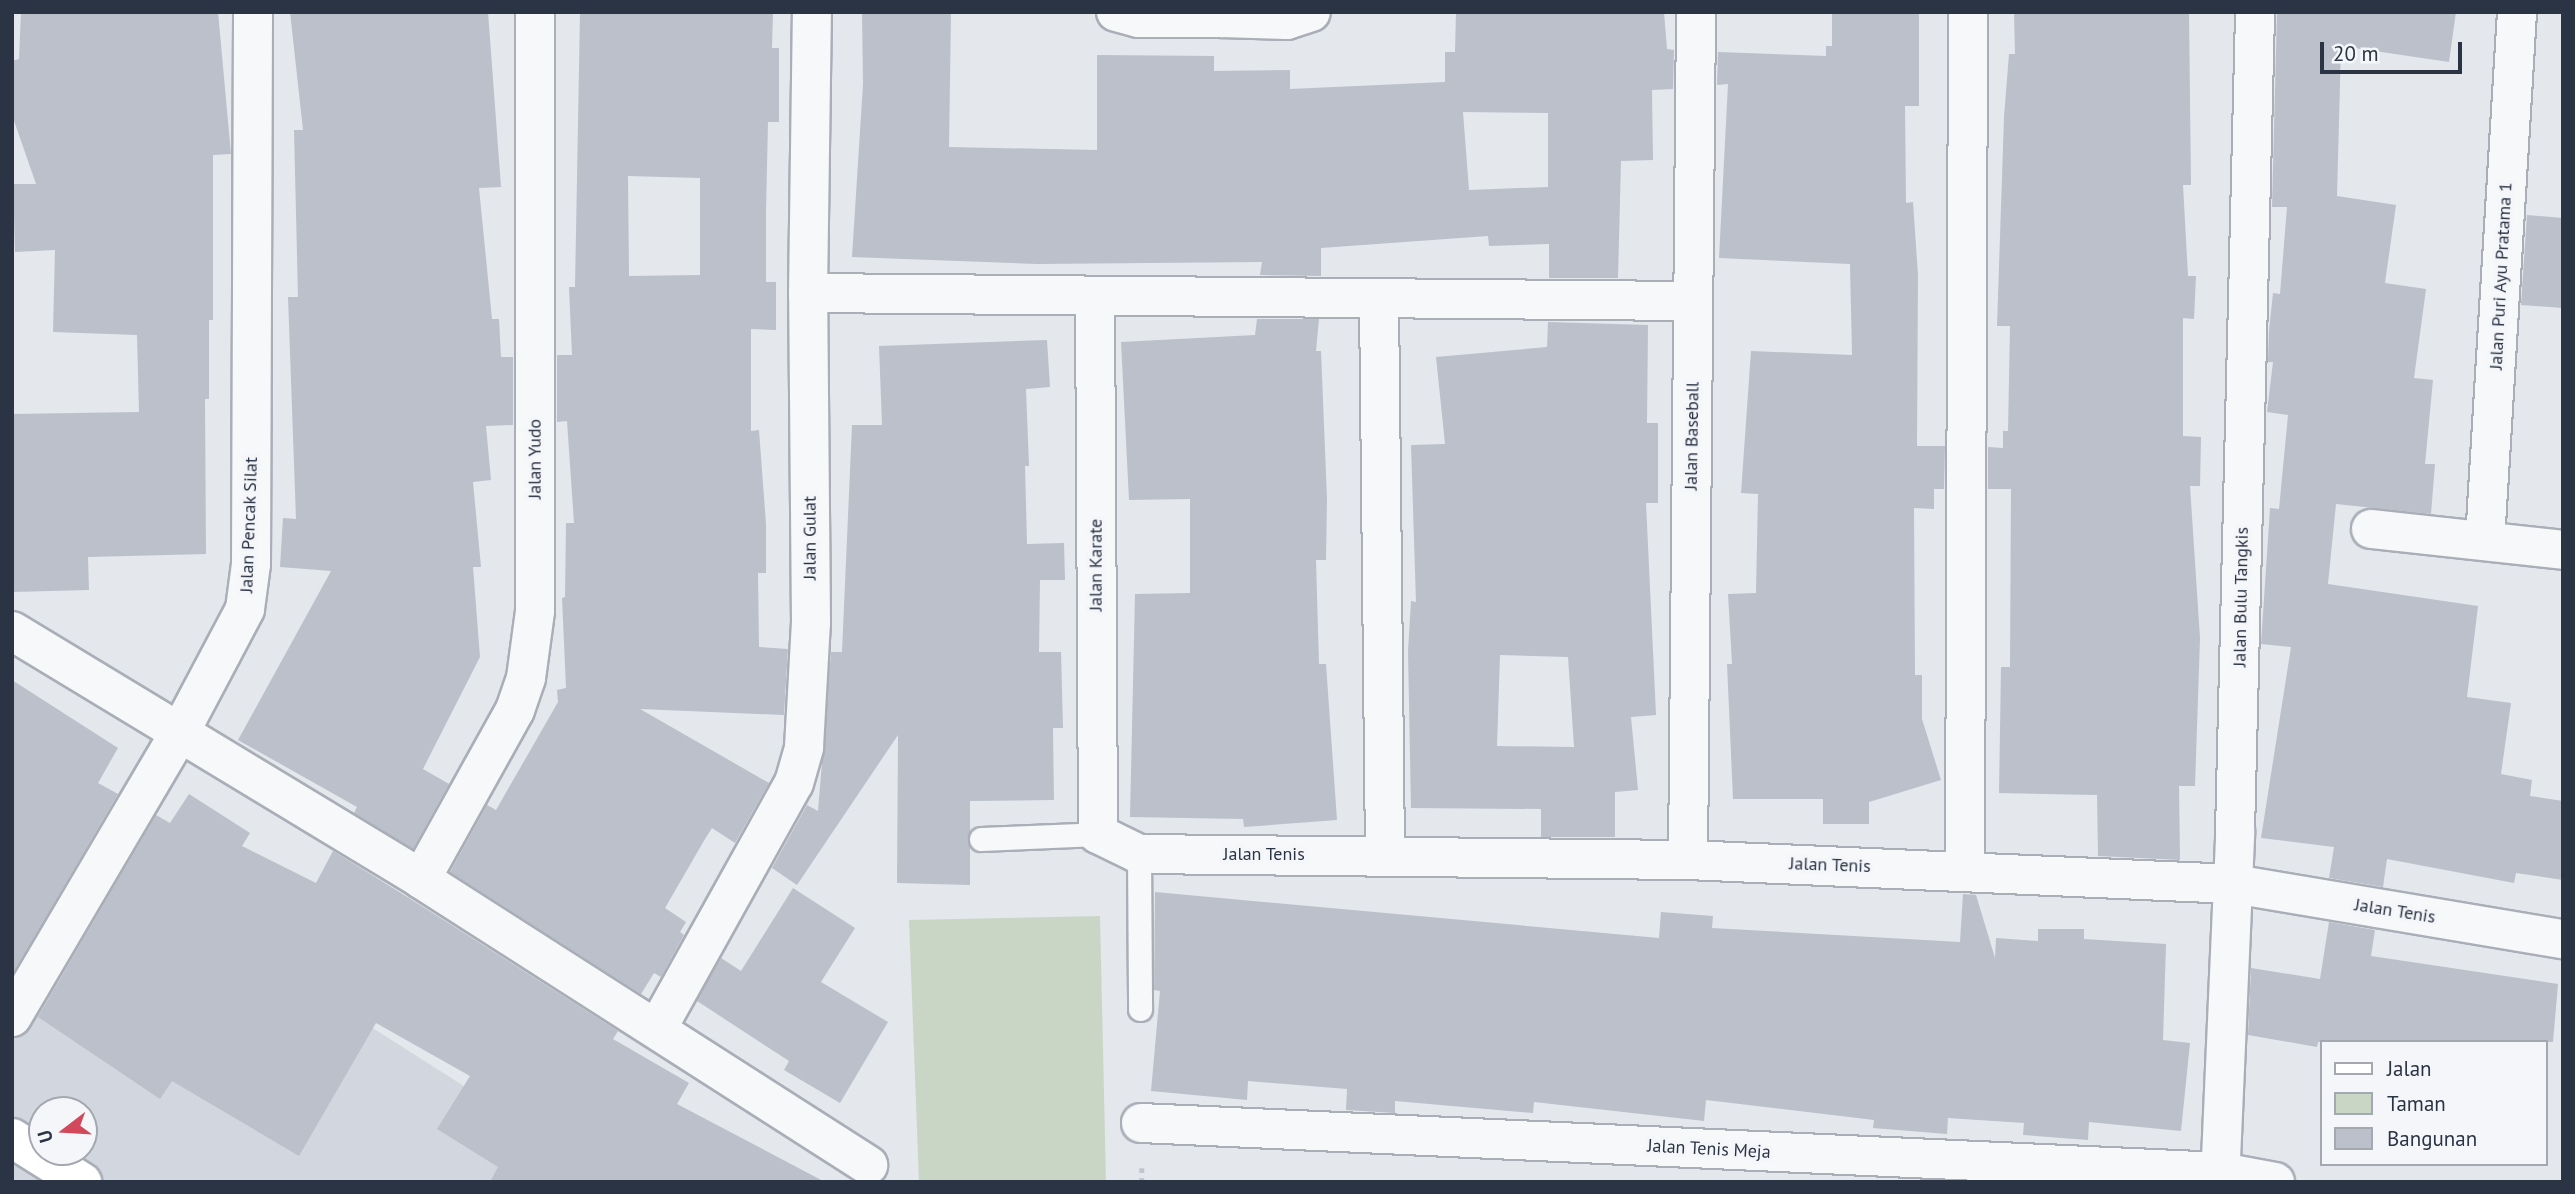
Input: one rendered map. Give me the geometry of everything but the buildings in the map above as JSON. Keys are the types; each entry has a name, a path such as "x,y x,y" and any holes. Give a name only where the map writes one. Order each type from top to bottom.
{"main road":[{"path":"12,1138 82,1182"}],"street":[{"name":"Jalan Pencak Silat","path":"12,1017 180,732 245,610 250,588 253,12"},
{"name":"Jalan Yudo","path":"421,879 515,710 526,678 535,611 535,12"},
{"name":"Jalan Gulat","path":"658,1027 794,783 804,747 811,622 808,293 812,12"},
{"path":"1116,12 1138,18 1218,15 1287,20 1311,12"},
{"name":"Jalan Baseball","path":"1688,860 1696,12"},
{"path":"1965,869 1968,12"},
{"name":"Jalan Bulu Tangkis","path":"2220,1177 2233,884 2255,12"},
{"name":"Jalan Puri Ayu Pratama 1","path":"2486,540 2517,12"},
{"path":"808,293 1693,301"},
{"name":"Jalan Karate","path":"1095,296 1098,834"},
{"path":"1379,299 1385,855"},
{"path":"2371,529 2563,550"},
{"path":"12,631 421,879 658,1027 868,1165"},
{"name":"Jalan Tenis","path":"1098,834 1139,853 1688,860 1965,869 2233,884 2563,939"},
{"name":"Jalan Tenis Meja","path":"1141,1123 2220,1177 2275,1182"}],"lane":[{"path":"981,839 1098,834"},
{"path":"1139,853 1140,1009"}],"shaded area":[{"path":"12,799 615,1182 12,1182"}],"green space":[{"path":"1100,916 1106,1182 919,1182 909,920"}]}
